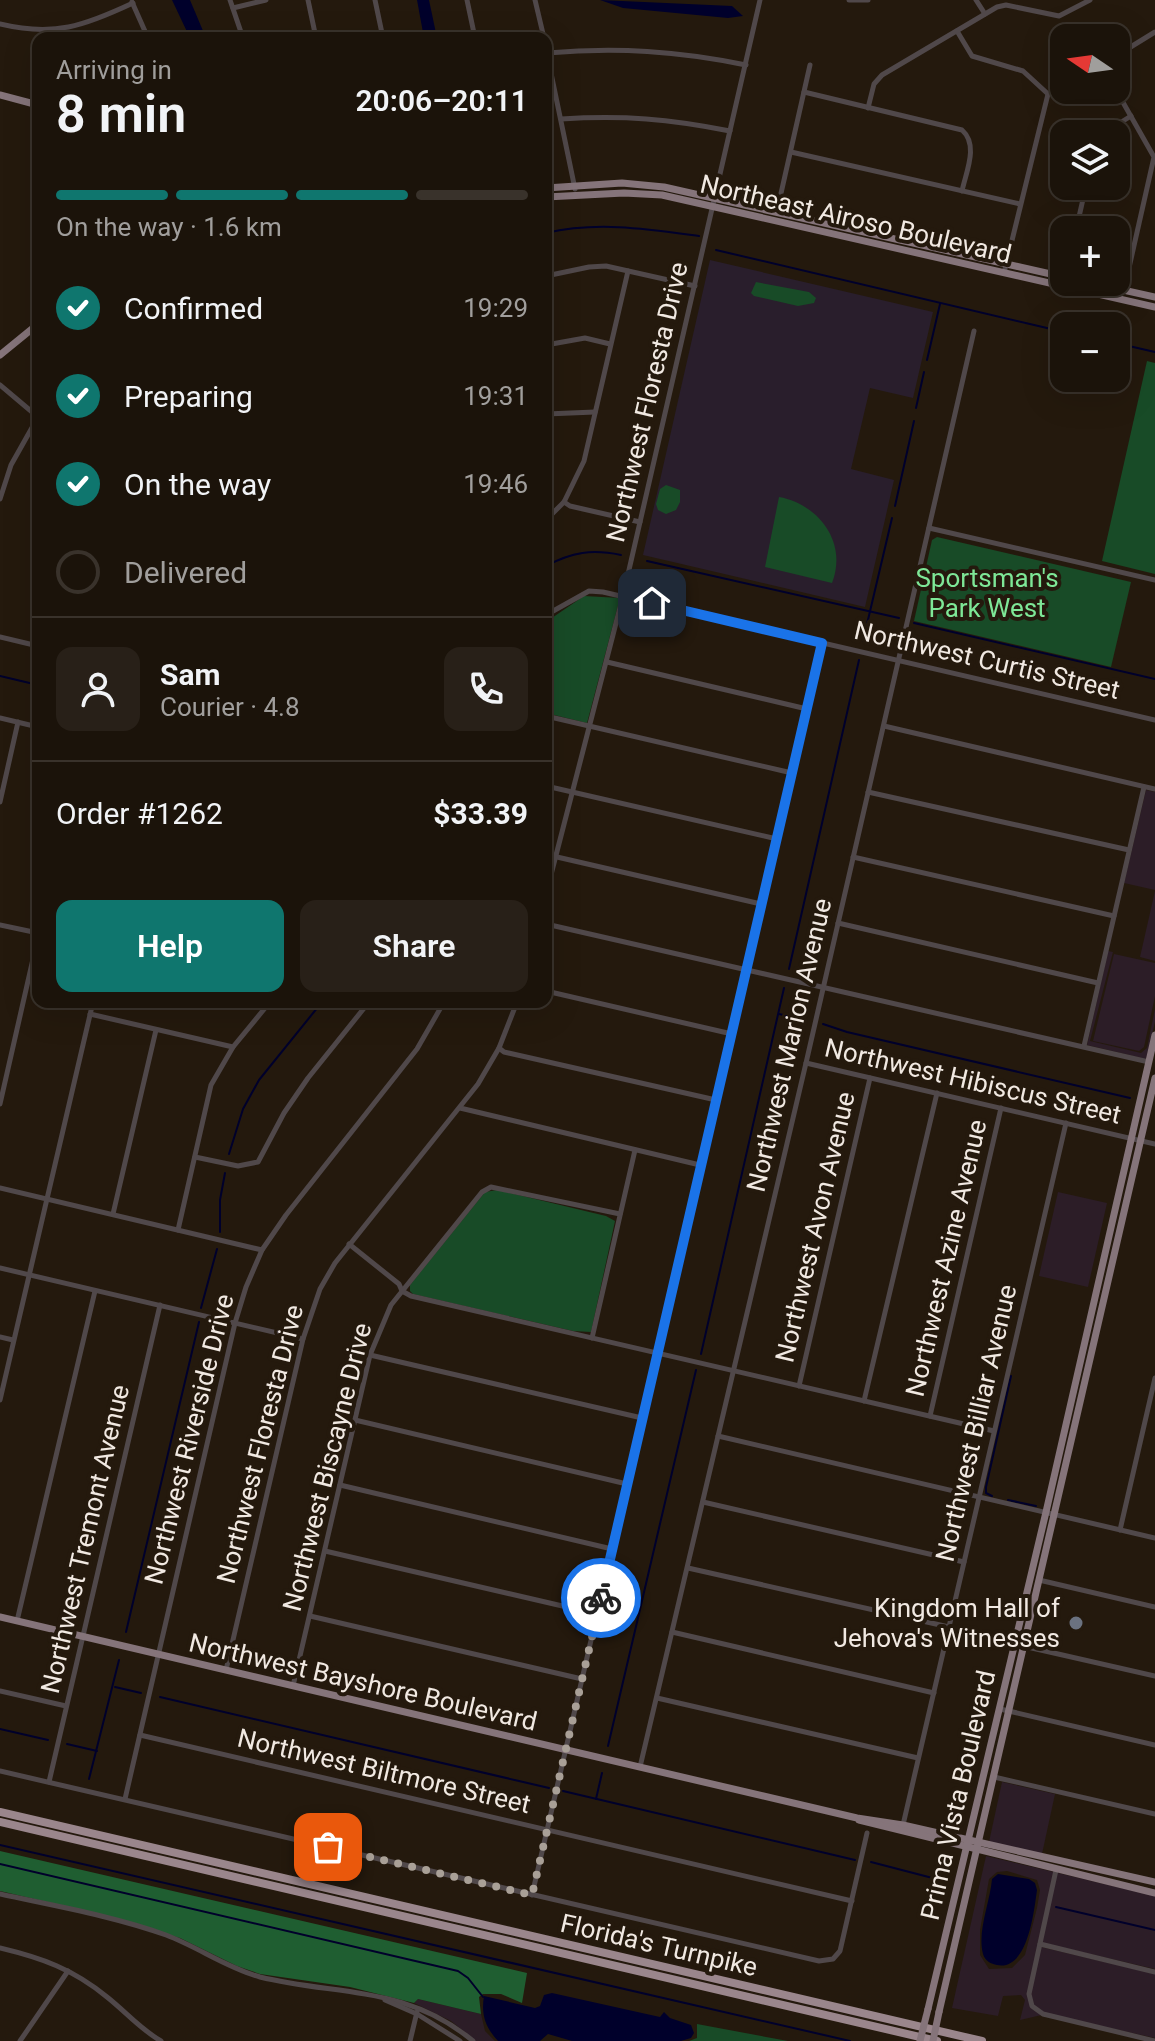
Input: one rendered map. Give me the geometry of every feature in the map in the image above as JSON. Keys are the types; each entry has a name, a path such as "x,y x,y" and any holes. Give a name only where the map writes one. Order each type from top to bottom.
{"highway":[{"name":"Florida's Turnpike","path":"0,1812 982,2041"},
{"name":"Florida's Turnpike","path":"0,1822 935,2041"}],"main road":[{"path":"0,95 32,103"},
{"name":"Northeast Airoso Boulevard","path":"552,195 622,183 664,187 714,202 1005,269 1050,275"},
{"name":"Northeast Airoso Boulevard","path":"552,188 575,189"},
{"name":"Northeast Airoso Boulevard","path":"714,202 777,211 1155,307"},
{"path":"1130,291 1155,297"},
{"path":"0,355 32,329"},
{"path":"1050,1513 1136,1139 1155,1035"},
{"path":"1136,1139 1155,1078"},
{"name":"Prima Vista Boulevard","path":"920,2041 966,1843 1023,1646 1039,1580 1050,1513"},
{"name":"Prima Vista Boulevard","path":"935,2041 939,2012 994,1777 1004,1710 1050,1513"},
{"name":"Northwest Bayshore Boulevard","path":"0,1617 857,1818 903,1825 966,1843"},
{"name":"Northwest Bayshore Boulevard","path":"857,1818 862,1822 966,1843"},
{"path":"966,1843 1056,1870 1155,1893"},
{"path":"977,1846 1139,1878 1155,1884"},
{"path":"1095,1880 1101,1877 1130,1884 1139,1878"},
{"path":"1140,1890 1155,1884"}],"street":[{"path":"230,0 241,32"},
{"path":"233,8 266,0"},
{"path":"308,0 315,32"},
{"path":"375,0 382,32"},
{"path":"467,0 474,32"},
{"path":"535,0 543,32"},
{"name":"Northwest Floresta Drive","path":"552,874 623,596 760,0"},
{"path":"849,0 868,0"},
{"path":"976,0 985,14"},
{"path":"868,108 874,84 882,75 985,14 1006,5 1062,16 1090,0"},
{"path":"0,24 39,31 63,29 94,21 132,2 145,32"},
{"path":"957,31 972,56 1023,71 1048,94 1005,269"},
{"path":"1130,47 1155,32"},
{"path":"552,51 635,49 697,55 746,65"},
{"path":"777,211 810,65"},
{"path":"552,78 575,189"},
{"path":"804,92 962,130 972,145 962,191"},
{"path":"1124,104 1153,150 1154,161 1130,264"},
{"path":"561,119 611,116 649,118 730,131"},
{"path":"1125,120 1131,116"},
{"path":"791,152 1020,204"},
{"path":"552,275 606,266 695,286"},
{"path":"552,514 564,502 584,461 628,271"},
{"name":"Northwest Marion Avenue","path":"640,1767 974,331"},
{"path":"552,344 585,338 610,344"},
{"path":"0,385 32,412"},
{"path":"552,414 595,412"},
{"path":"0,499 11,465 32,428"},
{"path":"564,502 640,522"},
{"path":"929,528 1155,580"},
{"name":"Northwest Curtis Street","path":"552,612 589,591 623,596 1155,720"},
{"path":"0,637 32,645"},
{"path":"532,1895 822,643"},
{"path":"607,662 807,709"},
{"path":"552,717 792,773"},
{"path":"0,718 32,726"},
{"path":"0,802 18,722"},
{"path":"884,726 1155,789"},
{"path":"552,787 777,839"},
{"path":"1084,1046 1144,787"},
{"path":"868,792 1129,850"},
{"path":"557,857 761,904"},
{"path":"853,857 1114,916"},
{"path":"838,923 1098,983"},
{"path":"0,925 32,933"},
{"path":"552,925 1149,1062"},
{"path":"0,1104 32,962"},
{"path":"552,992 732,1034"},
{"path":"0,1400 92,1008"},
{"path":"178,1230 211,1085 233,1047 265,1008"},
{"path":"195,1157 238,1166 258,1162 284,1113 308,1078 364,1008"},
{"name":"Northwest Riverside Drive","path":"125,1799 235,1323 246,1287 262,1250 286,1215 417,1049 441,1008"},
{"name":"Northwest Floresta Drive","path":"226,1670 303,1339 320,1289 349,1244 460,1108 499,1048 515,1008"},
{"path":"90,1014 233,1047"},
{"path":"113,1214 156,1030"},
{"path":"499,1048 504,1052 716,1100"},
{"name":"Northwest Hibiscus Street","path":"806,1063 1155,1144"},
{"name":"Northwest Avon Avenue","path":"799,1386 870,1078"},
{"path":"864,1401 937,1093"},
{"path":"460,1108 700,1165"},
{"name":"Northwest Azine Avenue","path":"930,1416 1001,1108"},
{"name":"Northwest Billiar Avenue","path":"903,1825 1066,1123"},
{"path":"592,1338 635,1150"},
{"name":"Northwest Biscayne Drive","path":"293,1686 370,1355 391,1305 482,1192 491,1187 620,1214"},
{"path":"0,1188 262,1250"},
{"path":"349,1244 411,1296 994,1431"},
{"path":"0,1268 303,1339"},
{"path":"17,1621 95,1291"},
{"name":"Northwest Tremont Avenue","path":"49,1782 160,1305"},
{"path":"0,1337 13,1340"},
{"path":"370,1355 642,1418"},
{"path":"1120,1530 1155,1378"},
{"path":"355,1420 627,1484"},
{"path":"718,1436 1155,1538"},
{"path":"340,1485 612,1549"},
{"path":"703,1502 964,1562"},
{"path":"325,1551 597,1614"},
{"path":"688,1568 949,1627"},
{"path":"1039,1580 1155,1607"},
{"path":"310,1616 582,1679"},
{"path":"672,1632 934,1693"},
{"path":"1023,1646 1155,1676"},
{"path":"0,1691 66,1706"},
{"path":"657,1698 918,1758"},
{"path":"1004,1710 1155,1745"},
{"name":"Northwest Biltmore Street","path":"140,1735 852,1901"},
{"path":"0,1771 819,1961 833,1959 840,1951 867,1833"},
{"path":"994,1777 1155,1814"},
{"path":"1056,1870 1029,1994 1036,2011 1155,2041"},
{"path":"0,1894 156,1932 259,1977 370,1994 449,2023 473,2041"},
{"path":"1040,1944 1155,1972"},
{"path":"0,1948 42,1958 68,1971 107,1997 141,2028 161,2041"},
{"path":"20,2041 68,1971"},
{"path":"410,2041 418,2010"},
{"path":"418,2010 460,2041"}],"shaded area":[{"path":"710,260 933,312 913,398 870,388 851,469 894,480 865,607 643,555"},
{"path":"1146,790 1155,792 1155,890 1124,883"},
{"path":"1155,891 1155,961 1140,957"},
{"path":"1108,951 1113,952 1090,1041 1141,1053 1147,1048 1155,1009 1146,1059 1087,1045"},
{"path":"1114,954 1155,963 1155,996 1144,1047 1139,1051 1093,1041"},
{"path":"1058,1192 1107,1203 1088,1287 1039,1276"},
{"path":"1002,1782 1055,1794 1042,1854 989,1842"},
{"path":"986,1856 1155,1896 1155,1969 1038,1942 1037,1946 1155,1974 1155,2038 1046,2014 1020,2020 1025,2000 1021,1995 1003,1996 998,2016 952,2008","holes":["1007,1871 1037,1880 1040,1890 1025,1955 1012,1968 989,1969 980,1955 980,1930 989,1879 997,1872"]},
{"path":"418,1999 481,2014 485,2031 495,2041 476,2041 451,2021 414,2003"}],"green space":[{"path":"756,282 809,292 816,298 814,303 798,306 754,296 751,293"},
{"path":"1147,361 1155,363 1155,574 1102,561"},
{"path":"666,485 680,490 680,502 676,510 666,514 658,510 656,504 660,489"},
{"path":"779,497 806,508 826,527 836,553 832,583 765,567"},
{"name":"Sportsman's Park West","path":"937,537 1131,582 1111,667 914,621 932,540"},
{"path":"584,596 620,598 587,723 552,714 552,618"},
{"path":"497,1190 606,1216 615,1221 591,1332 573,1331 410,1291 410,1285 485,1192"},
{"path":"0,1851 527,1973 522,2003 501,1994 483,1994 479,1997 481,2014 418,1999 414,2003 350,1987 260,1974 180,1938 0,1891"},
{"path":"697,2024 788,2041 689,2041 697,2038"}],"water":[{"path":"172,0 190,0 203,32 187,32"},
{"path":"417,0 429,0 436,32 423,32"},
{"path":"600,0 732,6 743,16 728,18 623,8"},
{"path":"998,1874 1029,1879 1035,1883 1037,1890 1028,1938 1016,1959 997,1965 988,1962 984,1956 982,1936 992,1879"},
{"path":"552,1993 660,2017 664,2012 670,2018 691,2025 694,2033 691,2038 681,2041 572,2041 548,2034 540,2041 498,2041 490,2031 483,2009 484,1996 535,2008 540,2006 544,1995"}],"waterway":[{"path":"552,232 603,227 699,236"},
{"path":"716,250 1050,329"},
{"path":"927,360 940,304"},
{"path":"1130,346 1155,352"},
{"path":"916,408 924,372"},
{"path":"895,506 914,421"},
{"path":"863,641 892,518"},
{"path":"552,563 582,553 621,555"},
{"path":"647,561 899,618"},
{"path":"914,623 1155,679"},
{"path":"789,969 859,660"},
{"path":"0,676 32,684"},
{"path":"701,1354 784,988"},
{"path":"229,1154 243,1109 259,1080 317,1008"},
{"path":"779,1014 805,1020"},
{"path":"823,1024 1130,1098"},
{"path":"220,1232 220,1200 225,1173"},
{"path":"201,1308 217,1249"},
{"path":"126,1632 199,1322"},
{"path":"608,1746 696,1370"},
{"path":"992,1496 986,1493 986,1487 1011,1376"},
{"path":"1008,1500 1036,1506"},
{"path":"89,1779 119,1660"},
{"path":"115,1687 141,1693"},
{"path":"160,1697 549,1788"},
{"path":"0,1729 48,1740"},
{"path":"67,1744 97,1751"},
{"path":"596,1799 602,1773"},
{"path":"563,1791 855,1860"},
{"path":"0,1845 850,2041"},
{"path":"871,1862 944,1881"},
{"path":"0,1864 458,1971 483,1997"},
{"path":"1056,1907 1155,1930"}],"way so far":[{"path":"328,1847 532,1895 601,1598"}],"place":[{"name":"Kingdom Hall of Jehova's Witnesses","path":"1076,1623"}],"route":[{"path":"601,1598 822,643 652,603"}]}
